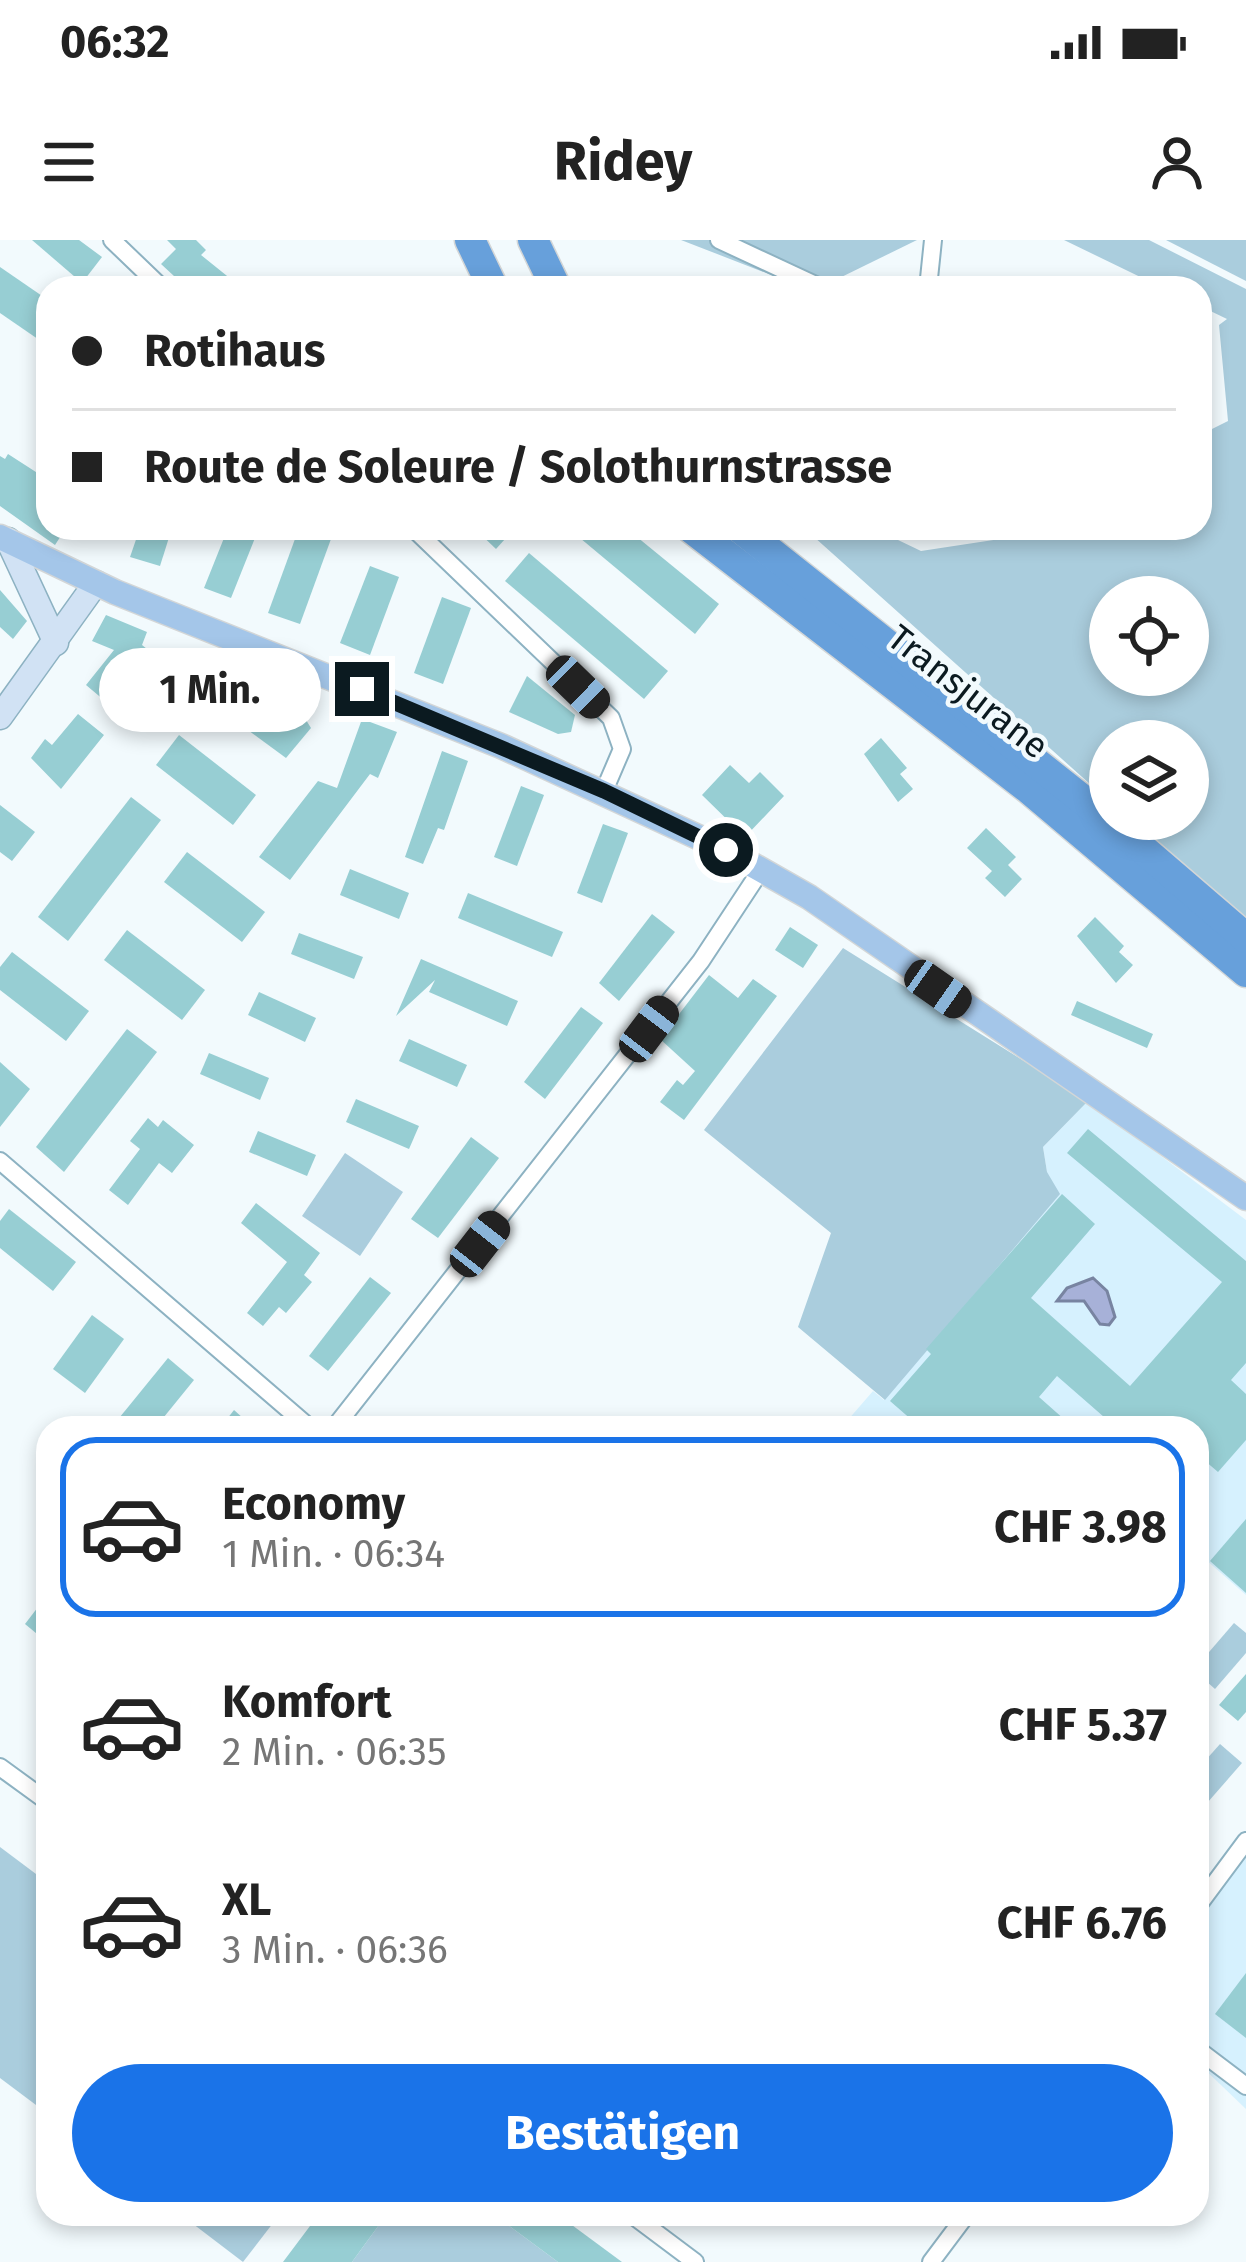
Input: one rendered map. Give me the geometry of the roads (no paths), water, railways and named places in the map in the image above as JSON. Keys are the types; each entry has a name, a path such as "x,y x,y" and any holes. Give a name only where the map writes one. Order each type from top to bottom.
{"highway":[{"path":"470,240 487,276"},
{"path":"533,240 550,276"},
{"name":"Transjurane","path":"707,540 1029,789 1246,972"},
{"name":"Transjurane","path":"755,540 1117,827 1246,938"}],"main road":[{"path":"4,538 96,583 604,791 761,870 809,897 1246,1198"}],"street":[{"path":"112,240 150,276"},
{"path":"718,240 796,276"},
{"path":"929,276 932,240"},
{"path":"4,538 56,643"},
{"path":"426,540 611,718 622,749 604,791"},
{"path":"0,717 96,583"},
{"path":"343,1416 688,978 761,870"},
{"path":"0,1161 296,1416"},
{"path":"0,1767 36,1789"},
{"path":"1209,1890 1246,1841"},
{"path":"1209,2058 1246,2086"},
{"path":"647,2226 695,2262"},
{"path":"931,2262 958,2226"}]}
